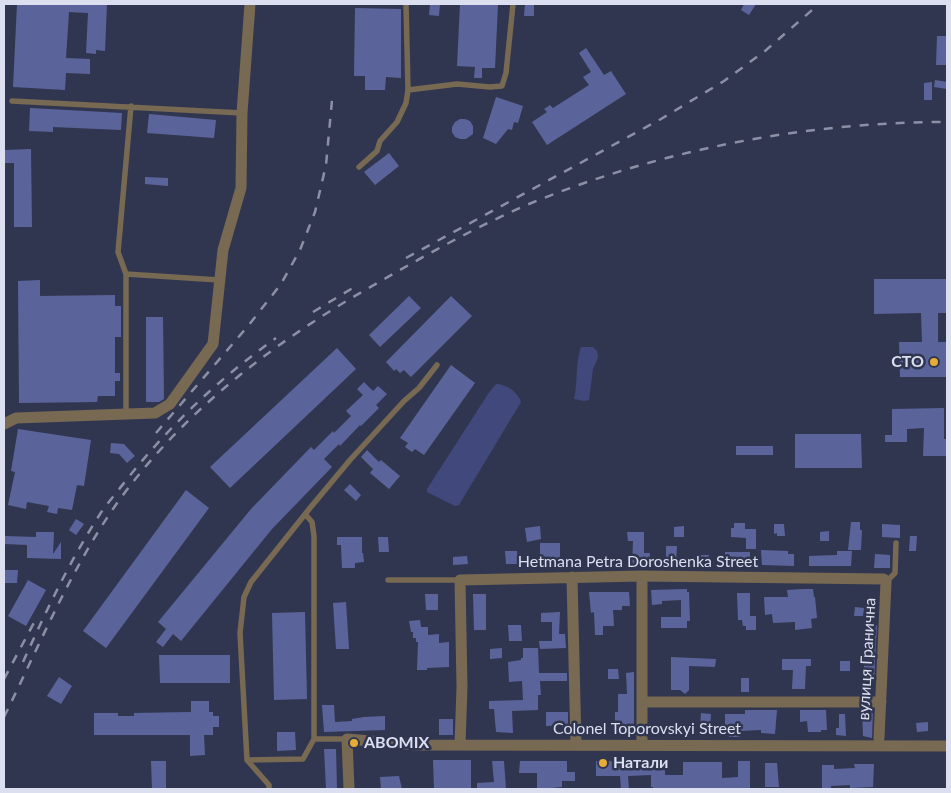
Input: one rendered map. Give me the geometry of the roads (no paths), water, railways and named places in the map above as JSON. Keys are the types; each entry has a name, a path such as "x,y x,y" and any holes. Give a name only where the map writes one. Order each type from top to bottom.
{"street":[{"path":"4,424 16,418 155,413 170,404 213,344 223,250 241,188 242,113 250,4"},
{"path":"642,576 642,745"},
{"name":"Hetmana Petra Doroshenka Street","path":"460,580 642,576 876,578 884,579 886,582"},
{"path":"572,577 576,745"},
{"path":"460,580 462,687 460,745"},
{"name":"вулиця Гранична","path":"879,738 886,582"},
{"path":"643,702 881,702"},
{"path":"347,739 349,789"},
{"name":"Colonel Toporovskyi Street","path":"347,739 417,745 947,746"}],"lane":[{"path":"359,167 377,151 380,140 397,122 406,104 408,90 406,4"},
{"path":"408,90 457,84 490,87 502,86 506,73 513,4"},
{"path":"12,100 242,113"},
{"path":"126,414 126,274 118,252 132,106"},
{"path":"126,274 219,280"},
{"path":"269,789 269,785 247,760 240,633 244,597 251,582 305,514 350,460 404,401 419,388 437,365"},
{"path":"247,760 303,759 314,739 314,536 312,522 305,514"},
{"path":"886,582 895,573 896,543"},
{"name":"Hetmana Petra Doroshenka Street","path":"388,580 460,580"},
{"path":"314,739 347,739"}],"water":[{"path":"581,347 593,347 597,351 598,358 593,369 589,400 584,401 574,399"},
{"path":"496,384 504,385 511,389 521,402 459,505 455,506 427,492 427,489"}],"railway":[{"path":"406,258 661,119 724,81 765,51 819,4"},
{"path":"156,433 248,326 281,284 300,250 315,212 326,165 332,100"},
{"path":"4,717 84,556 115,506 142,471 171,438 235,379 270,352 343,303 435,250 510,212 579,185 630,168 681,154 787,134 840,127 947,122"},
{"path":"313,312 356,286"},
{"path":"23,662 71,564 104,508 144,458 197,403 235,369 276,338"},
{"path":"4,679 37,617"}],"place":[{"name":"СТО","path":"934,362"},
{"name":"ABOMIX","path":"354,743"},
{"name":"Натали","path":"603,763"}]}
